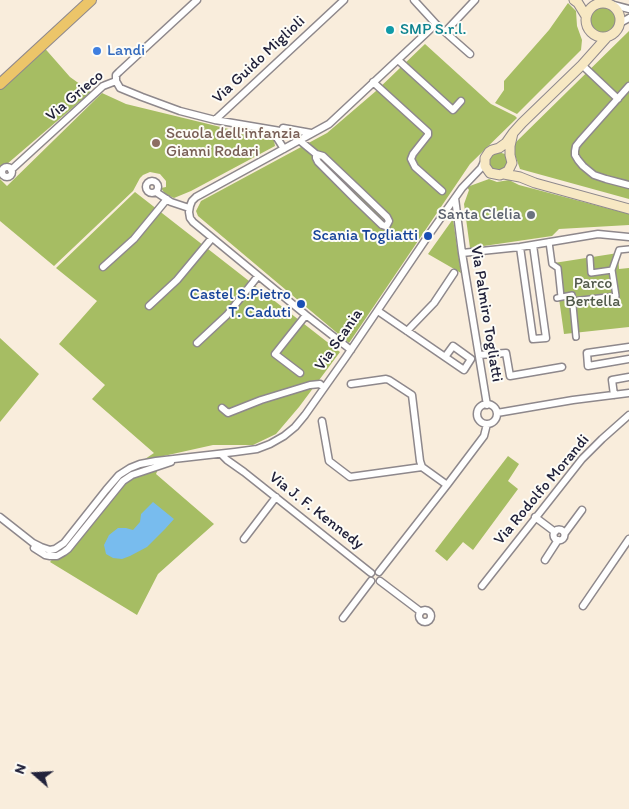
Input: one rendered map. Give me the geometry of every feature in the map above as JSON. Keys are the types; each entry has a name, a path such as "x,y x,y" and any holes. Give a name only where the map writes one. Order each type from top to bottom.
{"main road":[{"path":"0,84 91,0"},
{"path":"574,0 586,16 591,39 592,48 585,62"},
{"path":"581,0 610,4 618,12 620,23"},
{"path":"586,16 590,8 598,3"},
{"name":"Via Scania","path":"485,158 489,152 499,148 585,62 607,36 616,32 620,23"},
{"path":"588,28 596,36 607,36"},
{"path":"504,174 510,167 513,134"},
{"path":"499,148 503,149 511,159 520,177"},
{"path":"485,158 486,166 490,173 520,177 535,184 629,209"}],"street":[{"name":"Via Grieco","path":"11,170 103,86 116,81 116,75 119,72 197,0"},
{"name":"Via Guido Miglioli","path":"215,120 344,0"},
{"path":"414,0 436,24 470,54"},
{"path":"445,32 475,0"},
{"path":"610,4 629,9"},
{"name":"Via Scania","path":"620,23 629,18"},
{"path":"351,350 193,222 190,218 189,208 196,197 329,124 436,24"},
{"path":"398,60 453,110 461,101"},
{"path":"585,62 618,99"},
{"path":"116,81 120,88 180,111 215,120 286,132 293,135 316,154 323,156 384,214 390,221 387,225 382,225 354,199 318,162 316,154"},
{"path":"373,82 428,132 428,135 411,159 416,167 442,191"},
{"path":"629,86 576,146 575,154 583,166 594,175 629,185"},
{"path":"272,130 282,128 311,133"},
{"path":"272,130 284,148"},
{"name":"Via Scania","path":"0,517 40,552 45,555 57,556 68,549 123,481 128,478 140,472 187,457 257,449 284,436 294,428 324,388 462,188 481,168 485,158"},
{"path":"474,177 490,173"},
{"path":"156,192 179,206 189,208"},
{"name":"Via Palmiro Togliatti","path":"455,198 487,405"},
{"path":"103,267 134,239 167,199"},
{"path":"462,252 520,246 598,234 629,237"},
{"path":"149,306 177,280 212,238"},
{"path":"549,242 552,264 558,268 559,298 572,296 576,337"},
{"path":"520,246 533,339 546,338 533,244"},
{"path":"572,301 616,296 612,270 619,250 629,249"},
{"path":"590,258 591,273 612,270"},
{"path":"407,331 434,303 454,273"},
{"path":"197,343 227,315 258,276"},
{"path":"378,310 445,357"},
{"path":"300,373 275,354 306,315"},
{"path":"629,347 587,353 588,366 629,359"},
{"path":"480,355 506,353 510,376 562,367"},
{"path":"614,395 612,380 629,377"},
{"path":"351,384 386,379 412,395 422,467 447,485"},
{"path":"222,408 228,413 261,400 310,385 320,384 324,388"},
{"path":"497,413 629,393"},
{"path":"487,405 495,408 497,413 495,420 487,424 480,420 478,415 480,408 487,405"},
{"name":"Via Rodolfo Morandi","path":"482,586 582,459 629,415"},
{"path":"322,421 329,461 350,477 422,467"},
{"path":"379,572 484,436 487,424"},
{"path":"235,452 237,464 244,472"},
{"name":"Via J. F. Kennedy","path":"221,454 371,573"},
{"path":"244,539 276,497"},
{"path":"545,560 558,540 564,538 565,533 582,510"},
{"path":"535,517 555,532"},
{"path":"555,532 561,530 565,533"},
{"path":"555,532 554,537 558,540"},
{"path":"583,606 629,538"},
{"path":"343,618 371,581 371,573 379,572"},
{"path":"379,572 381,576 380,581"},
{"path":"371,581 376,583 380,581"},
{"path":"380,581 421,612"}],"green space":[{"path":"568,3 576,11 577,26 582,40 581,50 517,114 495,103 504,90 504,81 549,30"},
{"path":"603,5 613,9 617,19 613,29 603,33 593,29 589,19 593,9"},
{"path":"629,31 629,199 520,169 515,155 514,144"},
{"path":"41,44 70,77 91,92 0,170 0,83"},
{"path":"425,44 491,104 517,118 470,164 349,343 198,216 196,211 201,201 327,133 376,91"},
{"path":"102,93 126,104 274,140 275,146 191,191 174,198 165,194 161,188 166,187 166,181 160,174 150,172 143,175 133,191 54,266 0,221 0,179 7,186"},
{"path":"498,152 505,154 507,157 508,164 502,172 490,169 488,159"},
{"path":"489,179 497,182 509,180 519,185 629,214 629,225 559,229 552,236 470,248 464,204 469,190 467,187"},
{"path":"135,192 340,352 299,407 276,434 253,445 213,445 159,457 162,460 156,474 214,524 158,574 137,615 50,562 124,473 154,453 92,399 105,385 59,344 97,301 56,268"},
{"path":"453,219 461,273 428,254"},
{"name":"Parco Bertella","path":"618,253 619,269 629,268 629,327 564,334 554,263"},
{"path":"0,338 39,374 0,422"},
{"path":"508,456 519,464 508,481 518,489 473,550 463,542 447,561 435,551"}],"water":[{"path":"153,502 174,519 147,547 130,556 122,559 113,558 106,554 104,545 109,535 118,528 133,530 140,522 141,514"}],"place":[{"name":"SMP S.r.l.","path":"390,30"},
{"name":"Landi","path":"97,51"},
{"name":"Scuola dell'infanzia Gianni Rodari","path":"156,143"},
{"name":"Santa Clelia","path":"531,215"},
{"name":"Scania Togliatti","path":"428,236"},
{"name":"Castel S.Pietro T. Caduti","path":"301,304"}]}
